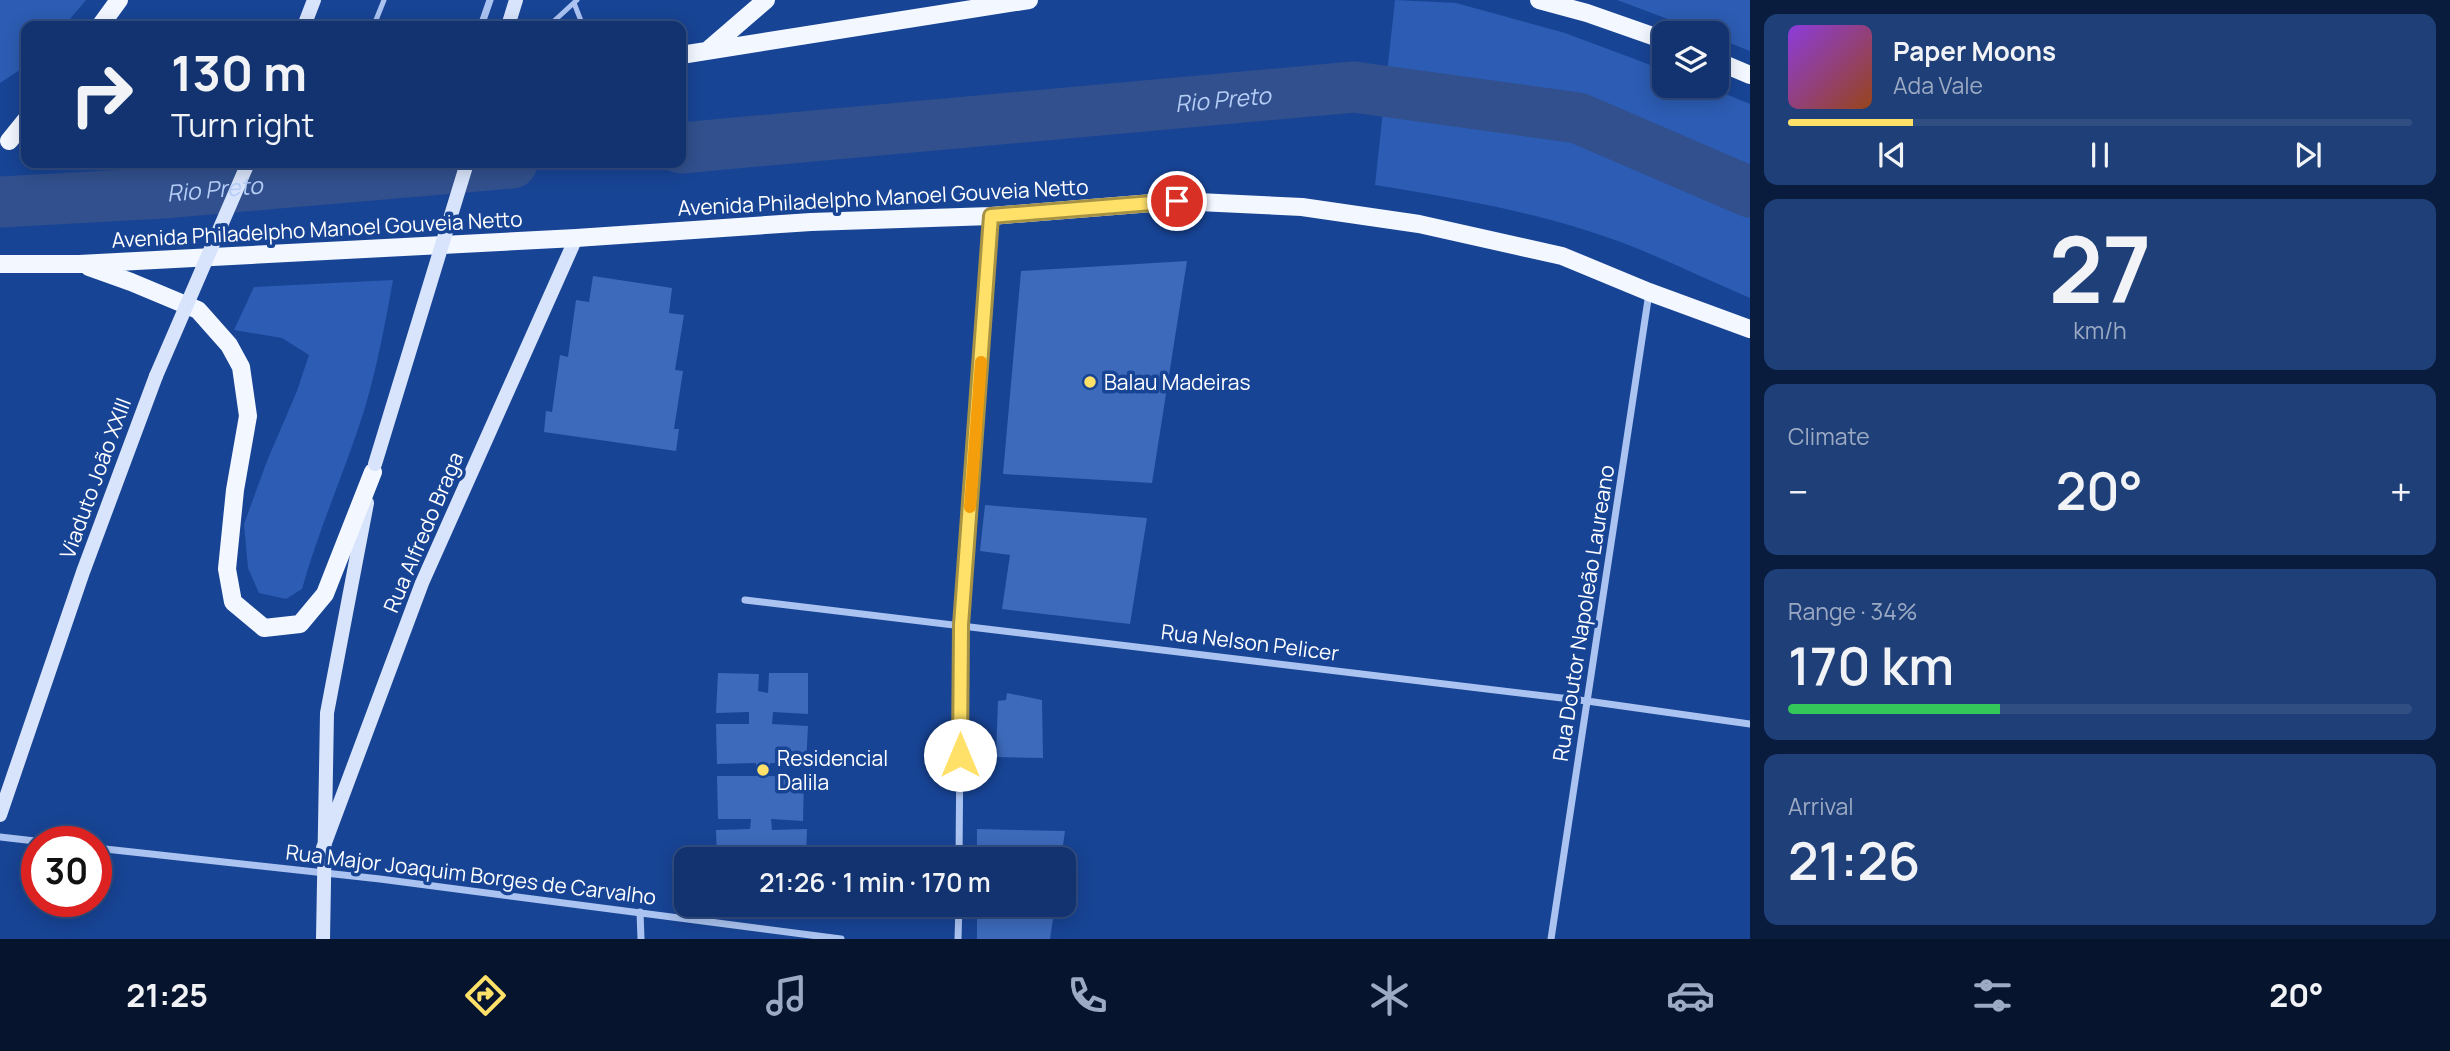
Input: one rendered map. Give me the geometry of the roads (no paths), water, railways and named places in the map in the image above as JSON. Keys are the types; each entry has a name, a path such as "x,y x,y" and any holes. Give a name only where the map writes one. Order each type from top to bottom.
{"main road":[{"path":"104,21 119,0"},
{"path":"306,21 314,0"},
{"path":"510,21 516,0"},
{"path":"707,51 766,0"},
{"path":"686,54 1030,0"},
{"path":"1539,0 1587,13 1652,36"},
{"path":"1729,66 1750,75"},
{"name":"Viaduto João XXIII","path":"0,815 83,572 156,376 246,168"},
{"path":"79,264 198,310 229,345 241,367 248,416 235,490 227,569 233,603 264,628 300,624 325,594 374,468 465,168"},
{"name":"Avenida Philadelpho Manoel Gouveia Netto","path":"0,264 79,264 576,238 811,222 991,216 1177,201 1302,207 1419,224 1562,257 1750,329"},
{"name":"Rua Alfredo Braga","path":"323,848 422,583 576,238"},
{"name":"Rua Alfredo Braga","path":"323,939 327,713 374,468"}],"street":[{"path":"483,21 490,0"},
{"path":"959,847 961,625 991,216"},
{"name":"Rua Doutor Napoleão Laureano","path":"1551,939 1649,292"},
{"name":"Rua Nelson Pelicer","path":"745,600 1587,701 1750,724"},
{"path":"0,837 21,839"},
{"name":"Rua Major Joaquim Borges de Carvalho","path":"112,850 323,873 841,939"},
{"path":"640,912 641,939"},
{"path":"958,939 959,917"}],"lane":[{"path":"376,21 384,0"},
{"path":"554,21 575,1 581,21"}],"waterway":[{"name":"Rio Preto","path":"686,148 1354,87 1578,118 1750,192"},
{"name":"Rio Preto","path":"0,202 163,193 454,168"}],"place":[{"name":"Balau Madeiras","path":"1090,382"},
{"name":"Residencial Dalila","path":"763,770"}]}
